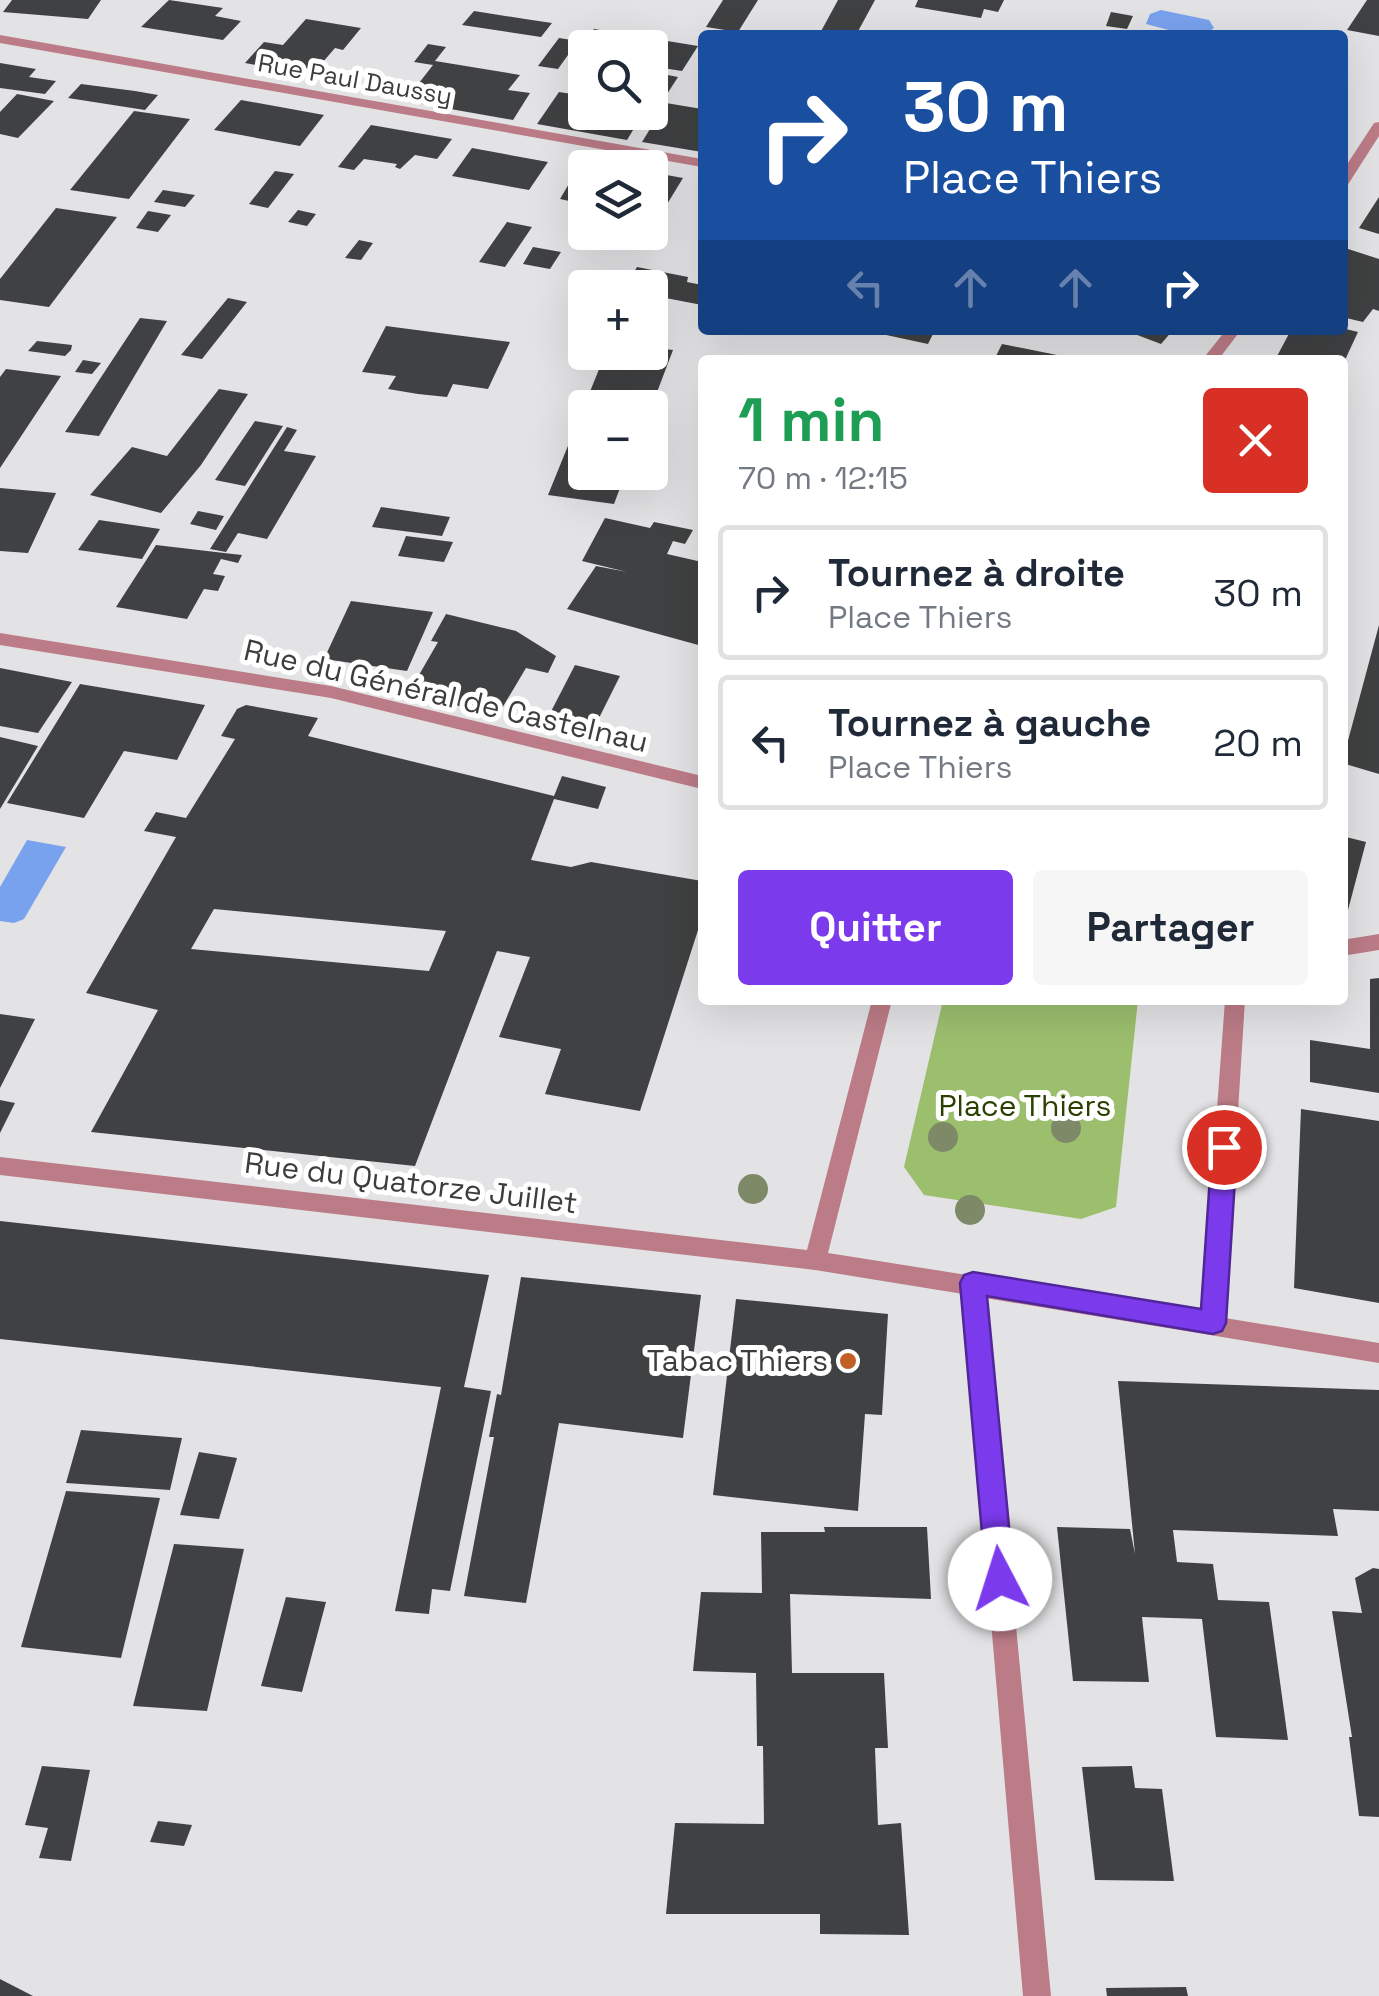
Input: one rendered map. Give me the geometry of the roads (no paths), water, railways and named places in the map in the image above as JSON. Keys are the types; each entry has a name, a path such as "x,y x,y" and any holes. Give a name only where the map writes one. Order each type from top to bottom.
{"street":[{"name":"Rue Paul Daussy","path":"0,39 698,162"},
{"path":"1348,173 1379,126"},
{"path":"1214,355 1230,335"},
{"name":"Rue du Général de Castelnau","path":"0,638 331,692 698,781"},
{"path":"1348,947 1379,942"},
{"path":"881,1005 816,1260 1379,1353"},
{"path":"1213,1323 1234,1005"},
{"name":"Rue du Quatorze Juillet","path":"0,1166 816,1260"},
{"path":"973,1283 1037,1996"}],"water":[{"path":"1161,10 1209,20 1214,28 1169,30 1146,24 1150,14"},
{"path":"27,840 66,847 24,919 14,923 0,921 0,887"}],"place":[{"name":"Tabac Thiers","path":"848,1361"}],"park label":[{"name":"Place Thiers","path":"1025,1106"}]}
